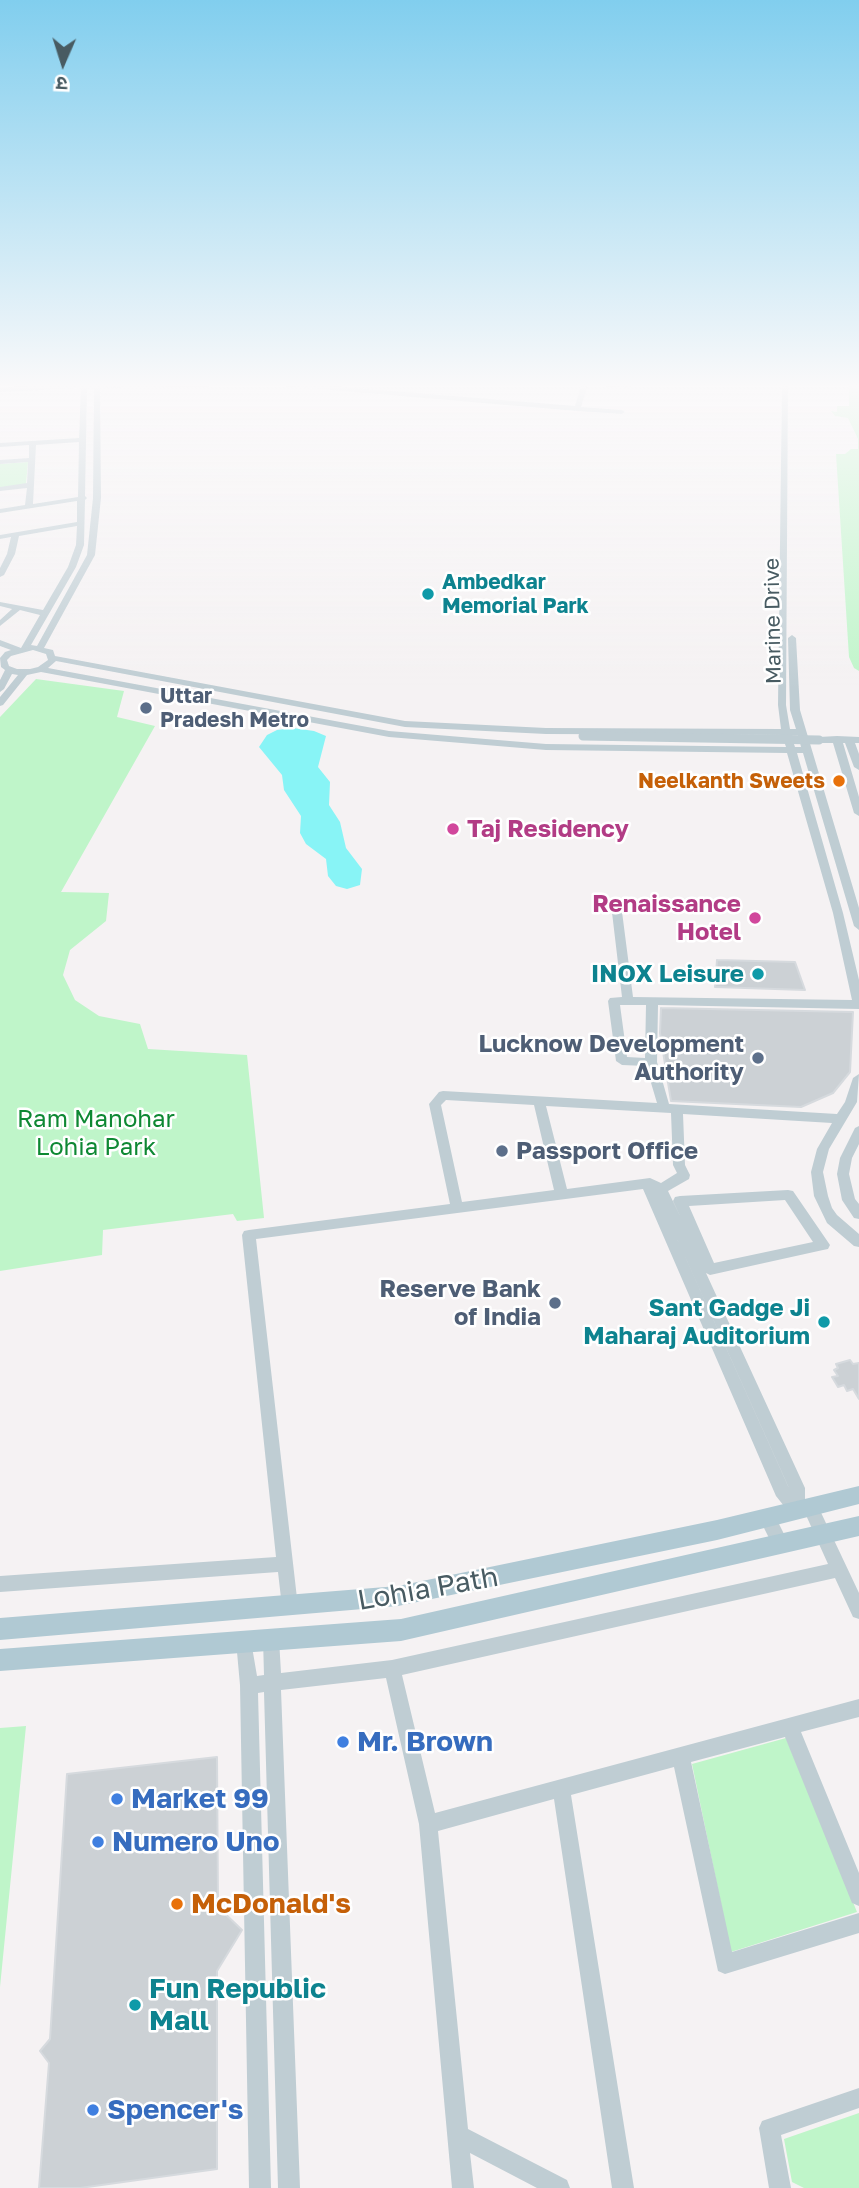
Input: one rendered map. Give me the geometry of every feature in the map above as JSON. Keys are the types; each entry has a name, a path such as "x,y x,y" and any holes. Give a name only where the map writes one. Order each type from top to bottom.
{"main road":[{"name":"Lohia Path","path":"0,1629 398,1596 717,1530 859,1495"},
{"name":"Lohia Path","path":"0,1660 401,1630 859,1526"}],"street":[{"path":"0,489 30,485"},
{"path":"29,506 31,485"},
{"path":"83,485 82,523 76,558 19,650 1,660 9,670 23,673 41,669 389,734 547,747 808,750"},
{"path":"40,648 91,555 97,485"},
{"name":"Marine Drive","path":"784,485 782,705 786,732 838,914 859,1004"},
{"name":"Marine Drive","path":"791,485 792,686 802,732 859,926"},
{"path":"0,510 83,498"},
{"path":"0,537 82,523"},
{"path":"0,575 16,534"},
{"path":"0,604 45,612"},
{"path":"0,624 18,608"},
{"path":"0,643 19,650"},
{"path":"0,649 40,648 50,652 53,658"},
{"path":"53,658 394,722 443,728 802,732"},
{"path":"41,669 53,658"},
{"path":"0,690 9,670"},
{"path":"0,703 23,673"},
{"path":"546,731 583,736"},
{"path":"466,741 583,736 854,740 859,767"},
{"path":"837,739 859,813"},
{"path":"616,904 628,1002"},
{"path":"651,1062 622,1061 614,1001 859,1004"},
{"path":"290,1607 249,1235 562,1195 655,1186 684,1175 679,1165 671,1109 651,1062 652,1002"},
{"path":"859,1078 851,1102 819,1160 818,1184 832,1219 859,1242"},
{"path":"457,1208 435,1104 443,1095 841,1119"},
{"path":"539,1101 562,1195"},
{"path":"859,1131 846,1158 844,1174 844,1188 859,1214"},
{"path":"655,1186 797,1488 804,1509 824,1535 859,1611"},
{"path":"788,1195 823,1245 710,1269 680,1201 788,1195"},
{"path":"767,1517 780,1545"},
{"path":"0,1584 285,1564"},
{"path":"249,1685 392,1669 839,1569"},
{"path":"271,1639 289,2188"},
{"path":"244,1641 249,1685 260,2188"},
{"path":"392,1669 428,1824 463,2188"},
{"path":"428,1824 859,1708"},
{"path":"790,1726 859,1896"},
{"path":"681,1756 725,1964 859,1923"},
{"path":"561,1788 623,2188"},
{"path":"780,2188 769,2128 859,2098"},
{"path":"457,2135 559,2188"}],"green space":[{"path":"838,485 859,485 859,671 854,668 849,657"},
{"name":"Ram Manohar Lohia Park","path":"36,679 124,691 117,717 155,726 61,892 109,893 106,921 70,950 63,975 75,1000 99,1016 140,1024 148,1049 247,1055 264,1218 237,1221 233,1214 103,1230 102,1255 0,1271 0,717"},
{"path":"26,1726 0,1987 0,1728"},
{"path":"786,1738 857,1912 731,1952 692,1764"},
{"path":"859,2113 859,2188 804,2188 792,2182 784,2139"}],"water":[{"path":"293,728 326,736 318,767 330,782 329,805 340,822 346,848 362,869 360,885 347,889 336,886 328,876 326,859 306,844 300,833 301,816 284,790 282,775 259,747 267,735 277,730"}],"building":[{"name":"INOX Leisure","path":"717,960 795,962 805,990 715,987"},
{"name":"Lucknow Development Authority","path":"661,1008 853,1012 850,1072 833,1093 801,1107 671,1101 660,1033"},
{"path":"850,1360 853,1364 859,1363 859,1399 853,1389 847,1391 844,1385 838,1387 832,1377 838,1376 834,1370 838,1368 836,1364"},
{"name":"Fun Republic Mall","path":"217,1757 218,1907 242,1930 217,1971 217,2169 80,2188 39,2188 49,2063 40,2051 50,2039 67,1774"}],"place":[{"name":"Ambedkar Memorial Park","path":"428,594"},
{"name":"Uttar Pradesh Metro","path":"146,708"},
{"name":"Neelkanth Sweets","path":"839,781"},
{"name":"Taj Residency","path":"453,829"},
{"name":"Renaissance Hotel","path":"755,918"},
{"name":"INOX Leisure","path":"758,974"},
{"name":"Lucknow Development Authority","path":"758,1058"},
{"name":"Passport Office","path":"502,1151"},
{"name":"Reserve Bank of India","path":"555,1303"},
{"name":"Sant Gadge Ji Maharaj Auditorium","path":"824,1322"},
{"name":"Mr. Brown","path":"343,1742"},
{"name":"Market 99","path":"117,1799"},
{"name":"Numero Uno","path":"98,1842"},
{"name":"McDonald's","path":"177,1904"},
{"name":"Fun Republic Mall","path":"135,2005"},
{"name":"Spencer's","path":"93,2110"}]}
